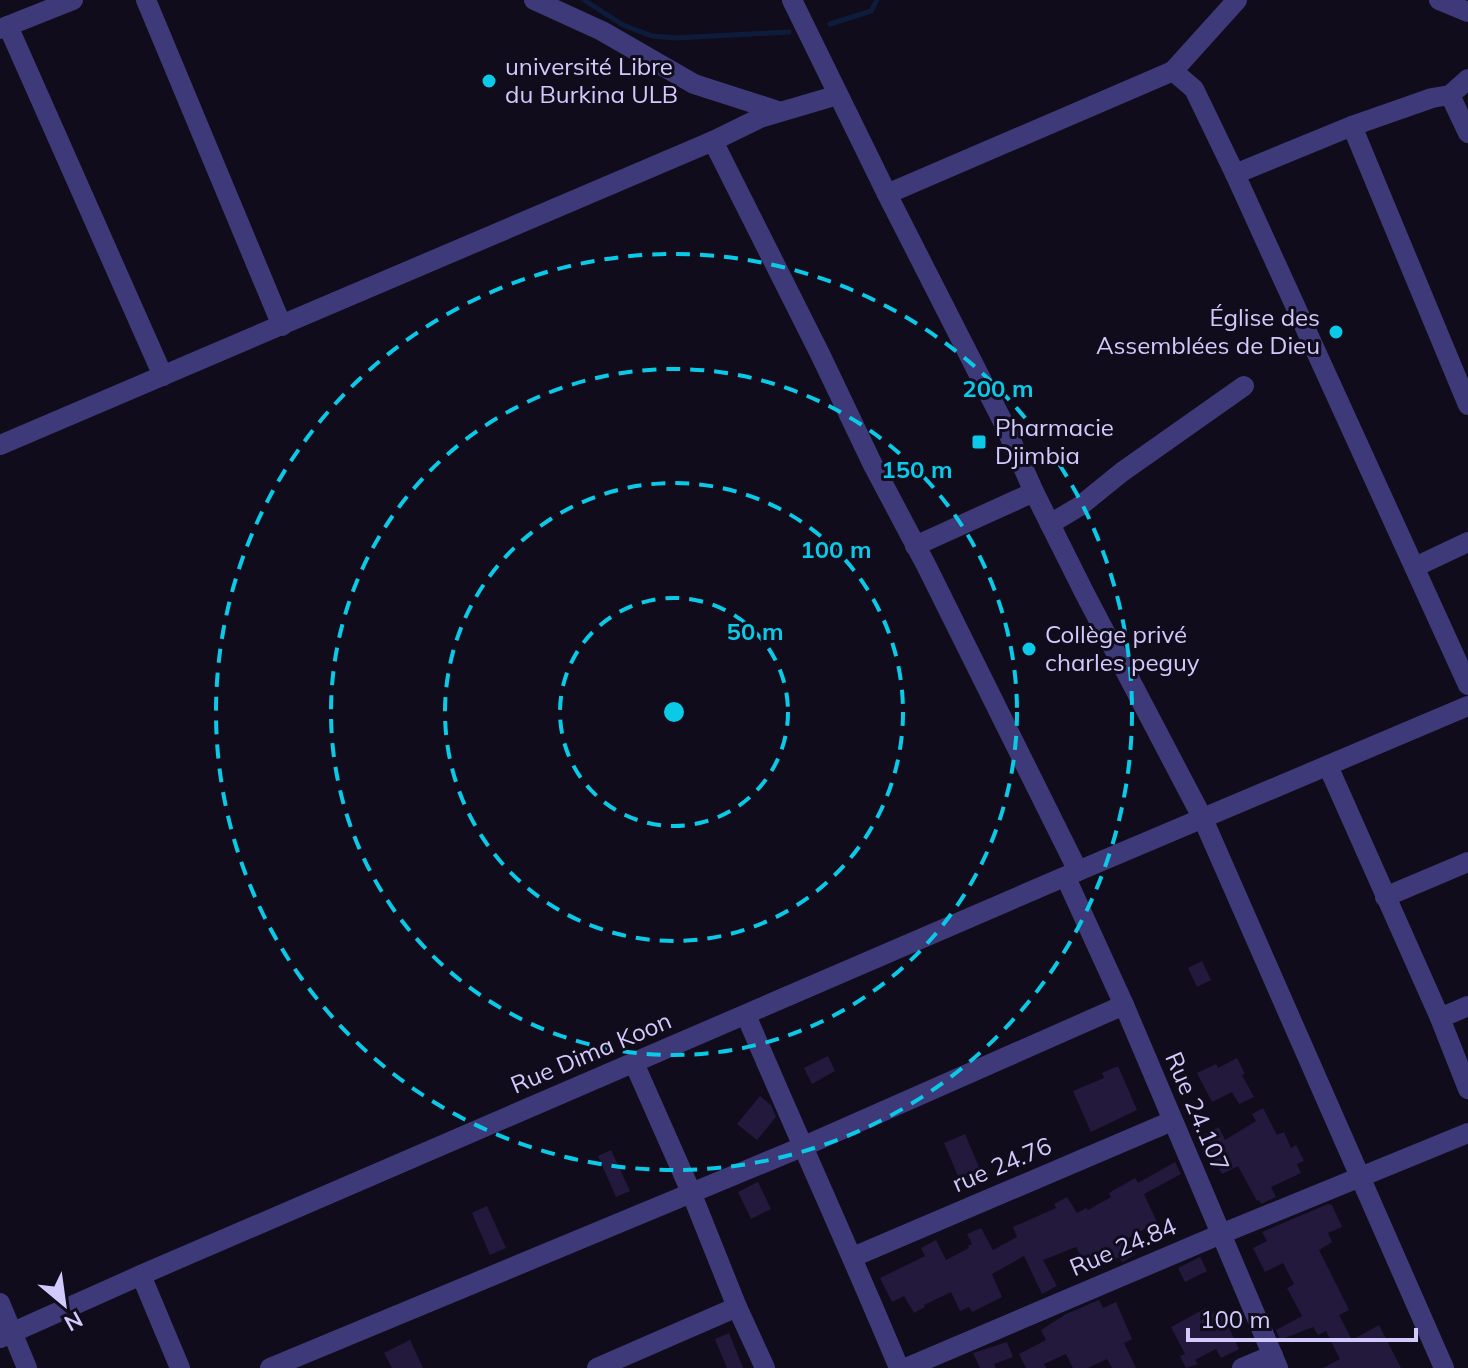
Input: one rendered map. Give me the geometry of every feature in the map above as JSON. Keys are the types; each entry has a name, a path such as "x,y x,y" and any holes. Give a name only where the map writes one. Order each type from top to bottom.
{"street":[{"path":"73,0 4,27 163,376"},
{"path":"146,0 282,326"},
{"path":"534,0 602,31 694,84 778,111"},
{"path":"792,0 1003,422 1050,524 1203,819 1444,1368"},
{"path":"887,194 1173,71 1237,0"},
{"path":"1439,0 1468,12"},
{"path":"1173,71 1194,89 1235,174 1468,685"},
{"path":"1235,174 1352,126 1432,98 1450,95 1468,79"},
{"path":"0,445 713,141 760,118 838,95"},
{"path":"1450,95 1468,133"},
{"path":"1352,126 1468,405"},
{"name":"Rue 24.107","path":"713,141 872,463 933,577 1072,874 1172,1121 1276,1362"},
{"path":"1050,524 1080,506 1122,472 1244,386"},
{"path":"915,546 1034,492"},
{"path":"1415,567 1468,542"},
{"name":"Rue Dima Koon","path":"6,1336 141,1275 1468,706"},
{"path":"1328,766 1440,1018 1468,1089"},
{"path":"1385,897 1468,862"},
{"path":"270,1368 802,1147 1124,1005"},
{"path":"1440,1018 1468,1006"},
{"path":"746,1015 899,1368"},
{"path":"634,1063 765,1368"},
{"name":"rue 24.76","path":"853,1257 1172,1121"},
{"name":"Rue 24.84","path":"906,1368 1468,1133"},
{"path":"141,1275 180,1368"},
{"path":"0,1303 6,1336 27,1368"},
{"path":"597,1368 737,1307"},
{"path":"1242,1368 1276,1362"}],"building":[{"path":"1202,961 1211,980 1197,987 1188,968"},
{"path":"828,1056 835,1071 812,1084 804,1068"},
{"path":"1237,1058 1254,1097 1239,1104 1232,1092 1212,1102 1197,1073 1216,1064 1218,1068"},
{"path":"1118,1066 1137,1110 1091,1132 1073,1091 1104,1078 1102,1073"},
{"path":"760,1096 771,1105 776,1117 757,1140 737,1124"},
{"path":"1263,1108 1277,1135 1284,1132 1291,1148 1296,1145 1304,1161 1297,1164 1301,1173 1271,1187 1276,1197 1261,1204 1238,1166 1222,1174 1204,1135 1219,1127 1225,1140 1256,1121 1252,1114"},
{"path":"965,1134 984,1179 963,1188 944,1143"},
{"path":"611,1150 630,1191 616,1197 598,1156"},
{"path":"1175,1162 1181,1174 1144,1194 1157,1222 1127,1239 1136,1254 1122,1262 1119,1257 1089,1272 1076,1247 1043,1260 1057,1286 1042,1294 1024,1256 992,1274 1002,1297 972,1312 969,1307 960,1311 951,1292 914,1313 904,1296 892,1302 880,1278 925,1256 921,1248 936,1240 946,1260 969,1248 972,1244 967,1234 981,1228 993,1250 1017,1237 1013,1227 1056,1208 1054,1204 1067,1197 1077,1213 1086,1208 1088,1210 1135,1178 1138,1183"},
{"path":"758,1182 771,1209 751,1219 738,1192"},
{"path":"1332,1205 1342,1227 1328,1233 1332,1242 1319,1250 1349,1310 1339,1315 1352,1340 1379,1325 1401,1368 1323,1368 1340,1359 1326,1331 1318,1335 1313,1327 1280,1340 1276,1330 1302,1316 1287,1288 1294,1284 1283,1263 1265,1272 1253,1248 1267,1241 1262,1232"},
{"path":"487,1206 506,1248 490,1255 472,1213"},
{"path":"1200,1257 1207,1271 1185,1282 1178,1268"},
{"path":"1099,1300 1103,1308 1116,1302 1132,1339 1124,1343 1136,1368 1112,1368 1107,1359 1088,1368 1073,1368 1066,1354 1044,1364 1046,1368 1026,1368 1019,1354 1046,1340 1041,1330 1066,1314"},
{"path":"1206,1308 1209,1314 1220,1309 1239,1349 1221,1358 1216,1349 1195,1360 1198,1364 1186,1368 1180,1356 1185,1354 1171,1327"},
{"path":"729,1333 743,1368 727,1368 715,1339"},
{"path":"410,1340 423,1368 392,1368 384,1353"},
{"path":"1007,1342 1013,1357 994,1364 996,1368 980,1368 973,1353"}],"waterway":[{"path":"584,0 623,25 652,36 676,38 789,32"},
{"path":"830,24 871,11 877,0"}],"place":[{"name":"université Libre du Burkina ULB","path":"489,81"},
{"name":"Église des Assemblées de Dieu","path":"1336,332"},
{"name":"Pharmacie Djimbia","path":"979,442"},
{"name":"Collège privé charles peguy","path":"1029,649"}]}
